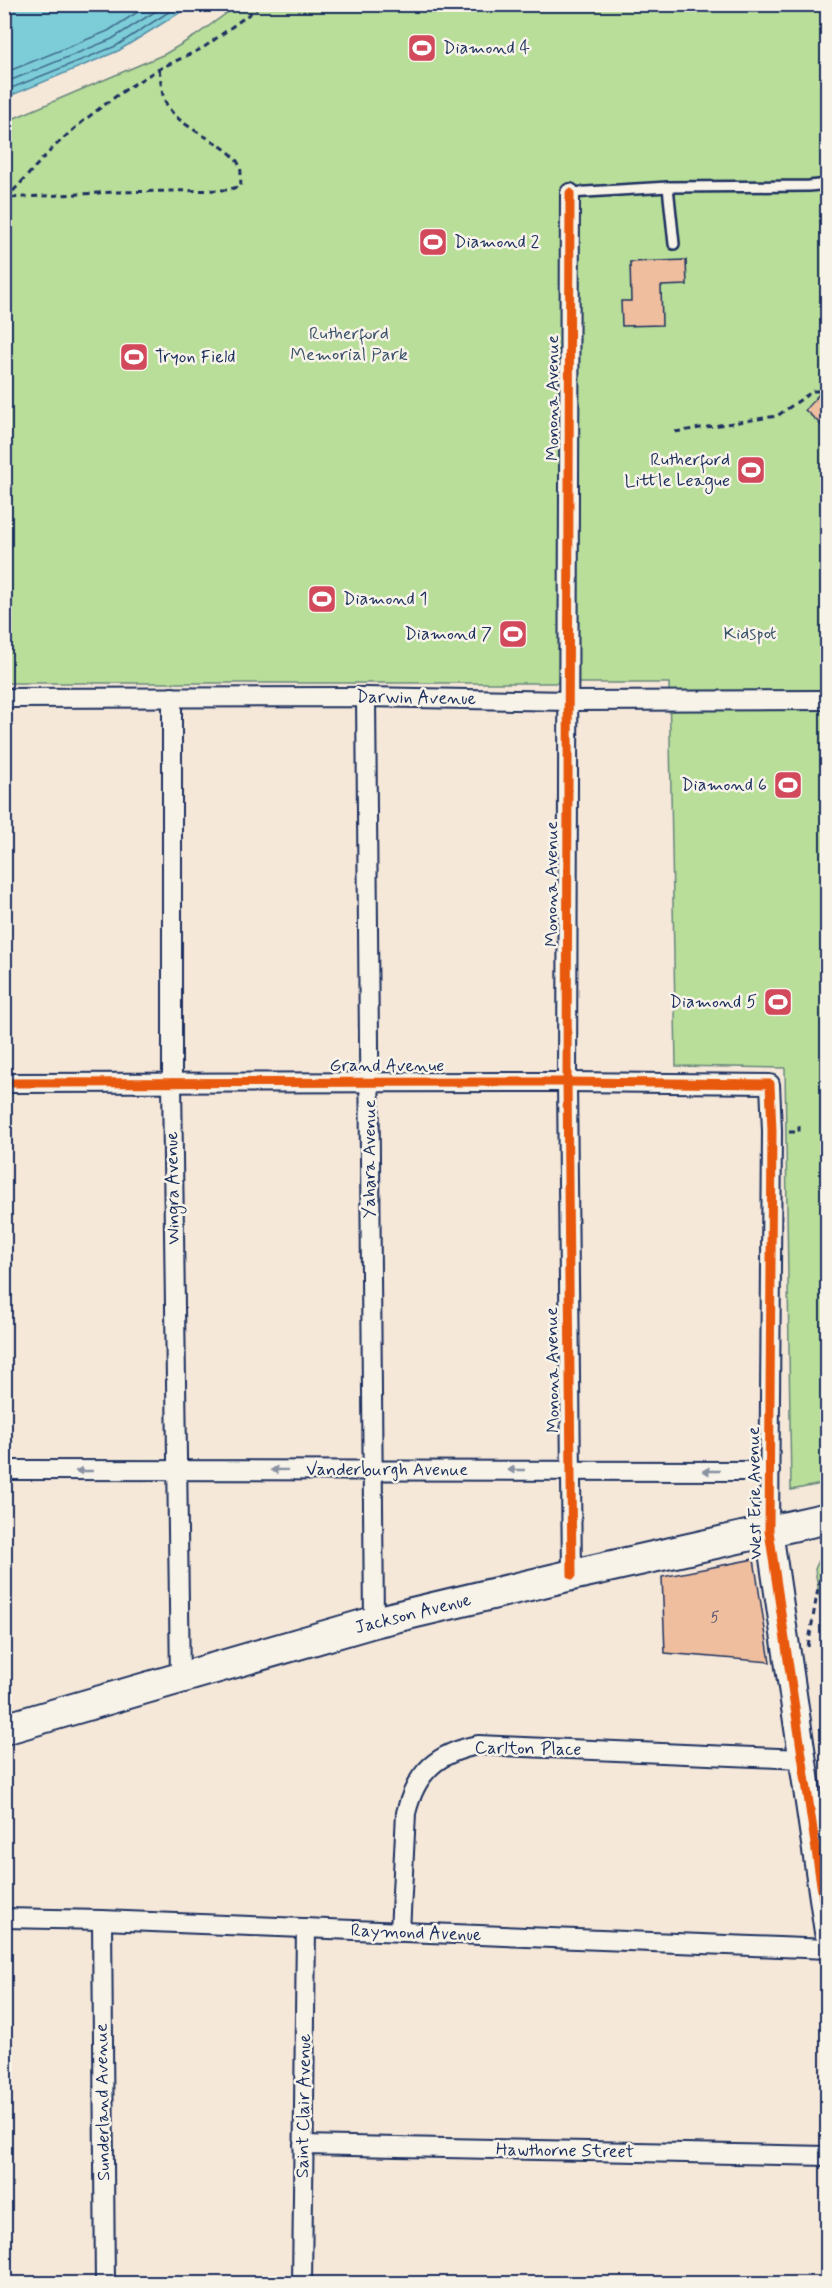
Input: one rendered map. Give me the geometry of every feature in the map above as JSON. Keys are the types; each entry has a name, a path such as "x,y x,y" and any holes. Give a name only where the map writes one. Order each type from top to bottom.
{"main road":[{"name":"Jackson Avenue","path":"4,1729 180,1680 374,1622 828,1518"}],"street":[{"name":"Monona Avenue","path":"570,193 567,1082 572,1575"},
{"name":"Wingra Avenue","path":"172,697 172,1083 180,1680"},
{"name":"Darwin Avenue","path":"4,698 366,697 570,701 828,700"},
{"name":"Yahara Avenue","path":"366,697 374,1622"},
{"name":"Grand Avenue","path":"4,1083 770,1084"},
{"name":"West Erie Avenue","path":"770,1084 772,1131 769,1531 828,1932"},
{"name":"Vanderburgh Avenue","path":"4,1470 770,1471"},
{"name":"Carlton Place","path":"400,1932 406,1813 411,1795 418,1780 430,1766 453,1752 478,1746 802,1759"},
{"name":"Raymond Avenue","path":"4,1918 828,1949"},
{"name":"Sunderland Avenue","path":"102,1920 105,2283"},
{"name":"Saint Clair Avenue","path":"302,2283 306,1928"},
{"name":"Hawthorne Street","path":"303,2145 828,2156"}],"lane":[{"path":"570,193 668,187 828,184"},
{"path":"668,187 674,244"}],"path":[{"path":"5,198 51,150 80,124 138,81 202,48 263,4"},
{"path":"5,198 116,192 227,190 241,186 240,166 222,146 192,129 174,114 165,101 159,69"},
{"path":"675,432 777,416 813,391 828,391"},
{"path":"822,1483 828,1467"},
{"path":"807,1657 822,1554 828,1562"},
{"path":"817,1724 828,1738"}],"green space":[{"name":"Rutherford Memorial Park","path":"238,5 827,5 827,1483 791,1490 785,1068 676,1066 669,683 5,683 5,122 165,54"},
{"path":"828,1553 827,1643 815,1569 822,1554"}],"water":[{"path":"5,4 192,5 118,51 5,98"}],"building":[{"path":"686,260 687,285 661,286 662,325 622,326 621,301 631,301 630,262"},
{"path":"820,393 828,400 828,431 805,410"},
{"path":"754,1559 770,1662 665,1653 662,1577"}],"cycle path":[{"path":"570,193 567,1082 572,1575"},
{"path":"4,1083 770,1084 772,1131 769,1531 828,1932"}],"place":[{"name":"Diamond 4","path":"422,48"},
{"name":"Diamond 2","path":"433,242"},
{"name":"Tryon Field","path":"134,357"},
{"name":"Rutherford Little League","path":"751,470"},
{"name":"Diamond 1","path":"322,599"},
{"name":"Diamond 7","path":"513,634"},
{"name":"Diamond 6","path":"788,785"},
{"name":"Diamond 5","path":"778,1002"}],"park label":[{"name":"Kidspot","path":"750,634"}]}
